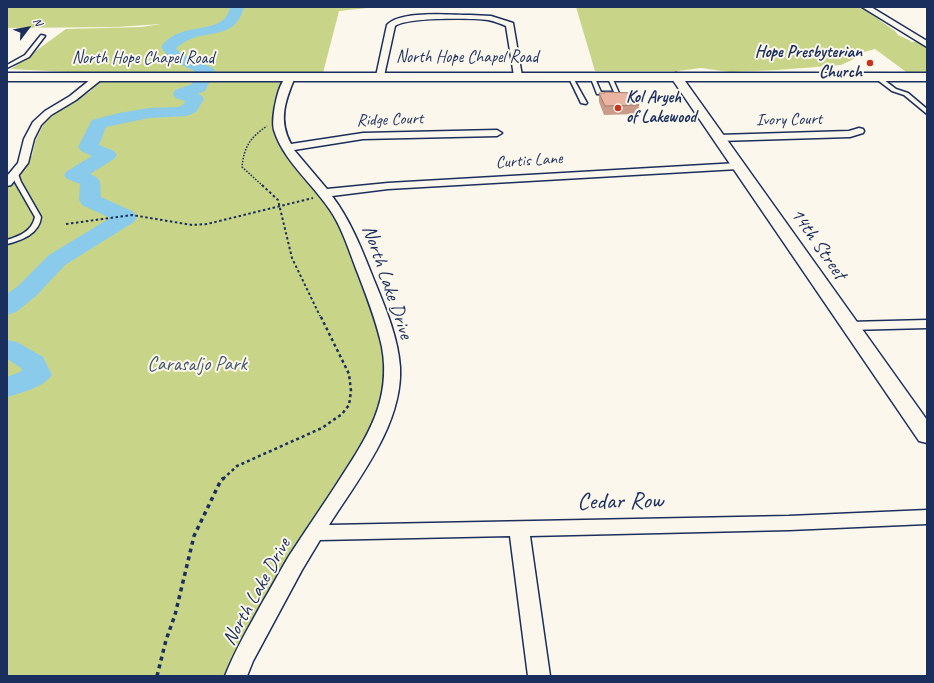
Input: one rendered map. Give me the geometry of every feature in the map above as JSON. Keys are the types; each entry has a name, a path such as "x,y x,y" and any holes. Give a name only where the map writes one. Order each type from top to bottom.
{"main road":[{"name":"North Hope Chapel Road","path":"7,77 927,77"}],"street":[{"path":"866,7 927,45"},
{"path":"380,76 390,25 394,22 417,17 491,18 510,25 518,76"},
{"name":"14th Street","path":"676,76 927,436"},
{"path":"7,183 16,174 23,163 32,130 41,119 99,77"},
{"name":"North Lake Drive","path":"236,676 243,658 291,570 373,442 382,424 388,404 392,366 384,324 342,219 325,194 286,148 277,119 278,105 290,77"},
{"name":"Ivory Court","path":"719,138 850,134 858,131"},
{"name":"Ridge Court","path":"286,148 363,136 497,133"},
{"path":"7,163 23,163"},
{"name":"Curtis Lane","path":"325,194 388,186 738,166"},
{"path":"850,326 927,324"},
{"name":"Cedar Row","path":"315,533 789,523 927,517"},
{"path":"519,529 539,676"}],"lane":[{"path":"7,67 27,56 42,36"},
{"path":"570,76 584,103"},
{"path":"592,76 599,93 615,94 617,93 609,76"},
{"path":"877,77 894,90 906,94 918,101 927,112"},
{"path":"7,242 16,240 31,232 38,221 38,217 18,182 16,174"}],"path":[{"path":"157,676 166,640 175,615 194,536 221,480 237,466 322,428 342,414 349,405 351,391 349,374 292,258 278,200 244,170 242,163 253,136 277,119"},
{"path":"66,224 132,215 192,225 207,224 325,194"}],"green space":[{"path":"7,7 377,7 339,11 323,73 108,74 11,69 66,29 141,27 161,24 116,27 7,28"},
{"path":"576,7 861,7 895,31 898,35 911,41 910,42 927,41 927,74 909,74 875,49 857,54 854,59 841,65 730,72 701,68 677,71 595,71"},
{"name":"Carasaljo Park","path":"99,77 290,77 280,99 286,148 341,216 384,325 388,404 236,676 7,676 7,183 26,155 32,156 35,142 44,123 62,108 91,91"}],"building":[{"path":"599,93 633,93 639,105 605,106"}],"waterway":[{"path":"7,307 27,291 57,260 126,217 90,200 90,181 74,175 107,155 88,147 98,124 119,118 149,113 181,112 190,108 195,99 181,94 199,87 207,71 175,56 168,47 186,35 221,28 231,21 237,7"},
{"path":"7,348 33,363 38,375 7,388"}],"place":[{"name":"Hope Presbyterian Church","path":"870,63"},
{"name":"Kol Aryeh of Lakewood","path":"618,108"}]}
